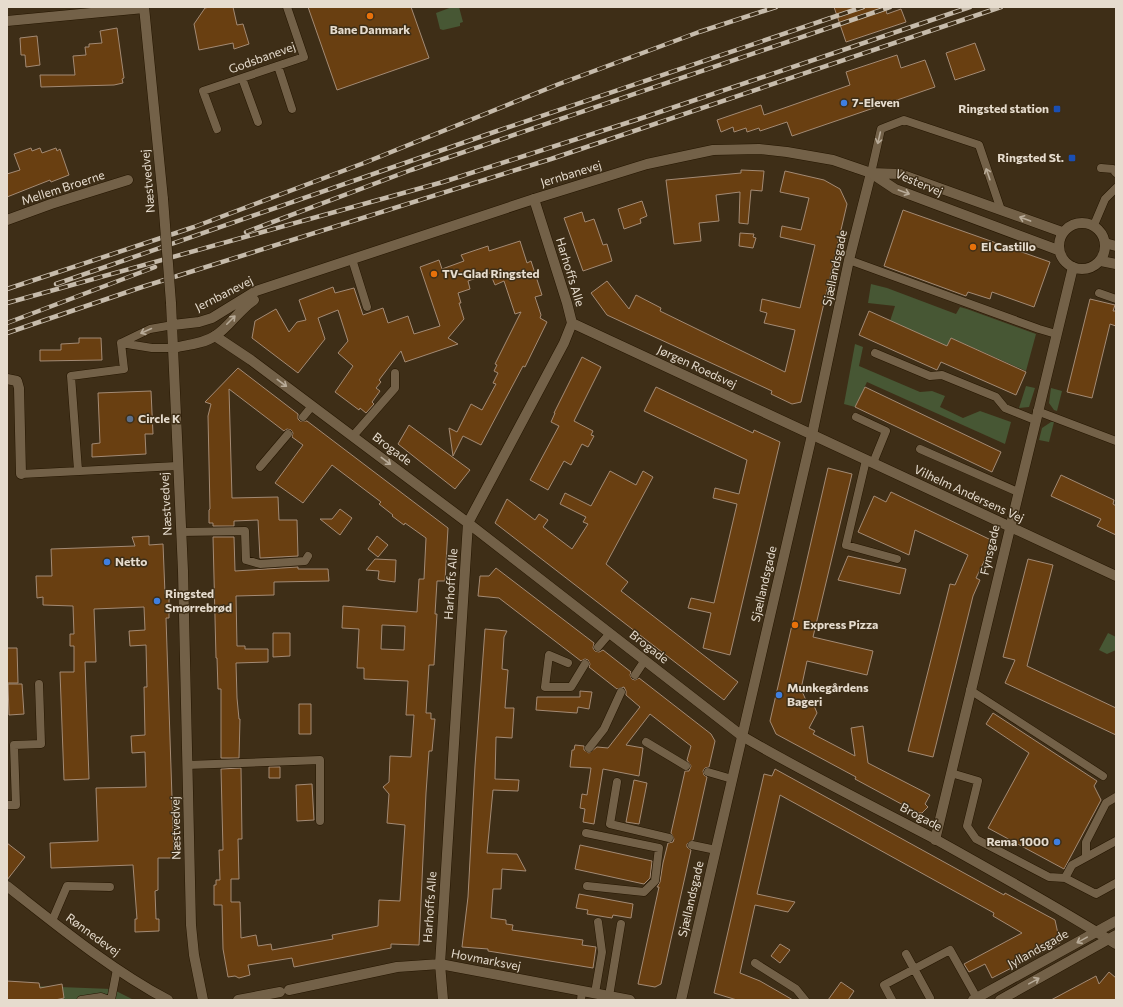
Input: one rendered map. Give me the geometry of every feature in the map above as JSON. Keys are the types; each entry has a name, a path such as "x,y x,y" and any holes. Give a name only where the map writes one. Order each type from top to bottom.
{"street":[{"path":"7,21 144,8"},
{"name":"Næstvedvej","path":"144,8 163,199 173,325 181,532 191,925 194,955 203,1000"},
{"name":"Jernbanevej","path":"173,325 198,322 212,318 256,291 534,199 647,164 692,154 736,149 765,150 833,160 871,173"},
{"name":"Vestervej","path":"871,173 900,174 1062,232"},
{"name":"Vestervej","path":"871,173 895,189 1058,250"},
{"name":"Sjællandsgade","path":"681,1000 812,435 849,260 871,173"},
{"name":"Mellem Broerne","path":"7,220 128,180"},
{"name":"Harhoffs Alle","path":"443,1000 440,964 468,523 564,343 572,323 534,199"},
{"path":"1101,261 1105,243 1101,233 1094,225 1083,222 1072,224 1062,232 1058,244 1058,250 1061,257 1072,267 1088,269 1101,261 1116,264"},
{"path":"1105,243 1116,246"},
{"name":"Fynsgade","path":"935,840 1072,267"},
{"name":"Jernbanevej","path":"173,348 204,341 215,336 246,305 286,281"},
{"name":"Jørgen Roedsvej","path":"572,323 812,435"},
{"name":"Brogade","path":"215,336 353,436 468,523 742,736 784,760 935,840 1113,939"},
{"path":"7,379 17,381 19,388 21,474"},
{"name":"Vilhelm Andersens Vej","path":"812,435 1116,576"},
{"name":"Rønnedevej","path":"7,886 52,922 139,985 168,1000"},
{"name":"Jyllandsgade","path":"976,999 1116,921"},
{"path":"1000,1000 1113,939"},
{"name":"Hovmarksvej","path":"238,1000 283,994 397,967 440,964 581,995 595,993 630,1000"}],"lane":[{"name":"Godsbanevej","path":"217,129 203,91 304,57 287,7"},
{"path":"278,66 292,109"},
{"path":"242,78 258,122"},
{"path":"871,173 881,129 904,120 979,145 1001,210"},
{"path":"1101,168 1113,169 1116,173"},
{"path":"1094,225 1105,199 1116,188"},
{"path":"352,259 367,307"},
{"path":"849,260 1056,334"},
{"path":"1099,293 1116,299"},
{"path":"121,343 150,329 173,325"},
{"path":"121,343 152,348 173,348"},
{"path":"78,470 71,376 124,369 121,343"},
{"path":"875,353 930,376 942,375 996,397 1005,408 1036,415 1116,441"},
{"path":"353,436 395,388 395,373"},
{"path":"303,417 312,406"},
{"path":"856,417 886,431 869,461 846,545 897,559"},
{"path":"260,467 288,434"},
{"path":"920,449 1018,492"},
{"path":"21,474 178,466"},
{"path":"181,532 245,531 246,560 260,564 305,561 308,556"},
{"path":"598,647 610,633"},
{"path":"568,663 550,655 545,687 571,687 585,664"},
{"path":"635,675 646,660"},
{"path":"7,806 16,805 14,745 41,744 39,684"},
{"path":"970,690 1103,776"},
{"path":"589,748 604,729 621,692"},
{"path":"646,742 686,766"},
{"path":"187,765 320,760 320,821"},
{"path":"708,772 732,779"},
{"path":"951,773 978,781 967,826 976,840 1049,878 1065,878 1096,894 1116,883"},
{"path":"587,886 644,892 655,881 659,848 665,837 610,824 617,782"},
{"path":"1086,858 1086,842 1106,803 1116,797"},
{"path":"586,833 659,848"},
{"path":"1065,878 1072,865 1116,841"},
{"path":"692,845 716,850"},
{"path":"52,922 67,886 110,887"},
{"path":"595,993 602,952 598,922"},
{"path":"609,996 621,924"},
{"path":"892,1000 884,985 950,950 976,999"},
{"path":"906,954 930,998"},
{"path":"755,963 796,989 805,1000"},
{"path":"81,1000 101,997 110,1000 117,969"}],"green space":[{"path":"452,7 459,7 463,22 460,23 460,26 443,30 440,29 436,13"},
{"path":"871,284 887,288 956,314 960,307 1036,334 1026,371 951,338 947,346 890,321 895,306 868,303"},
{"path":"855,344 863,347 859,366 920,392 932,391 945,396 940,407 963,418 980,411 1011,422 1005,444 867,382 855,407 844,404"},
{"path":"1026,386 1035,388 1029,407 1019,408"},
{"path":"1051,388 1062,391 1057,411 1054,410 1049,403"},
{"path":"1051,422 1054,422 1049,442 1039,440 1042,428"},
{"path":"1108,633 1116,637 1116,650 1107,654 1099,650"},
{"path":"7,985 112,989 134,1000 7,1000"}],"building":[{"path":"233,7 237,25 243,24 249,44 234,49 233,43 199,50 194,24 205,8"},
{"path":"308,7 411,7 429,58 337,90"},
{"path":"834,7 885,7 887,14 901,9 906,22 846,42"},
{"path":"117,28 124,78 122,79 123,83 114,85 41,87 40,75 75,75 73,56 86,55 85,47 89,47 89,44 102,43 100,31"},
{"path":"37,36 40,65 26,67 25,55 21,55 20,38"},
{"path":"975,43 985,70 955,80 946,53"},
{"path":"897,55 901,68 925,60 935,87 792,136 787,122 760,131 759,128 747,132 746,128 734,132 733,127 721,132 717,120 761,105 764,115 850,85 846,72"},
{"path":"31,148 32,151 40,148 42,153 56,148 57,151 60,149 69,175 51,182 50,180 7,197 7,174 20,170 14,154"},
{"path":"741,170 764,171 762,191 751,190 748,224 739,223 740,192 716,195 719,221 699,223 701,241 674,244 666,180 741,173"},
{"path":"785,171 824,180 840,189 847,204 801,402 792,404 771,394 772,391 607,315 591,293 607,281 629,309 636,295 661,308 660,311 785,372 795,330 764,323 767,313 760,311 762,299 800,308 815,245 780,237 782,226 801,230 809,198 780,192"},
{"path":"642,201 647,216 640,219 641,223 624,229 618,209"},
{"path":"903,210 1050,262 1034,307 992,292 990,299 968,292 966,296 884,266"},
{"path":"582,212 585,222 594,219 603,245 607,244 612,261 583,271 564,218"},
{"path":"740,233 754,234 753,237 756,238 753,248 739,246"},
{"path":"520,241 527,263 531,261 542,295 535,297 541,315 540,318 547,322 525,367 523,366 481,445 463,436 453,456 449,428 457,432 471,404 482,410 496,384 493,383 498,373 494,371 497,365 495,364 521,312 515,314 504,281 495,285 490,273 468,281 470,289 458,293 461,303 459,303 464,319 448,338 458,344 405,362 401,351 379,380 381,382 376,388 380,391 372,402 374,404 366,413 360,408 359,410 335,392 353,366 338,353 348,341 338,310 318,318 325,339 298,373 252,338 255,321 276,309 289,332 297,322 306,320 299,300 333,287 335,293 354,288 363,315 383,308 388,323 408,316 414,334 440,326 420,267 439,260 442,269 464,261 461,255 488,246 489,251"},
{"path":"1090,299 1115,305 1113,311 1116,311 1116,326 1110,324 1092,398 1067,392"},
{"path":"869,311 947,346 951,338 1026,372 1016,395 941,362 937,370 859,335"},
{"path":"79,338 101,338 102,360 40,361 40,350 61,350 61,344 79,343"},
{"path":"582,357 601,367 574,421 593,431 591,435 594,436 588,447 582,444 571,465 564,461 548,490 530,480 559,426 551,422 554,413"},
{"path":"238,368 298,414 298,419 300,421 307,421 448,528 445,581 437,581 434,665 429,665 426,713 431,713 431,719 435,719 432,751 429,751 426,793 419,945 391,944 391,948 294,967 292,958 248,965 250,975 239,978 235,976 228,977 223,949 222,905 214,905 214,885 216,885 216,880 220,880 219,850 223,850 221,769 241,768 242,839 238,839 239,879 231,879 231,902 240,902 241,938 256,935 258,946 271,944 272,950 333,939 332,935 378,926 379,900 400,901 405,825 387,823 389,794 383,787 389,782 390,756 411,757 414,715 406,715 408,681 364,679 364,668 357,668 359,629 342,628 343,606 417,612 419,579 424,579 426,538 392,516 393,515 379,504 381,502 332,465 303,503 275,483 303,445 292,437 293,433 291,430 287,429 284,431 229,389 232,498 278,497 279,520 297,520 298,556 260,558 258,520 234,521 234,526 213,526 213,523 209,523 208,416 211,404 205,402","holes":["382,625 405,626 404,650 381,649"]},
{"path":"656,387 753,433 754,430 780,442 730,655 703,648 711,613 688,608 691,598 714,603 737,504 713,498 715,488 739,494 747,460 644,411"},
{"path":"865,387 1001,452 992,472 855,407"},
{"path":"151,391 153,434 145,434 146,454 92,457 92,444 100,443 98,393"},
{"path":"409,425 470,470 455,489 398,444"},
{"path":"828,468 852,474 813,637 873,651 867,675 807,661 801,689 808,705 813,703 817,713 809,728 815,731 813,734 855,756 851,728 863,726 868,763 930,795 925,804 928,807 922,813 918,813 855,779 856,777 776,734 770,721"},
{"path":"610,471 636,485 643,471 653,477 606,564 628,582 621,591 738,682 724,700 495,523 507,499 535,520 539,514 548,520 543,527 572,549 588,524 583,522 586,517 560,504 565,493 591,506"},
{"path":"1061,475 1114,500 1113,504 1116,506 1116,535 1097,526 1101,519 1051,496"},
{"path":"891,492 991,540 988,546 991,547 976,578 980,580 973,596 933,757 908,751 950,584 955,585 968,555 915,530 909,555 858,532 874,496 886,502"},
{"path":"340,509 352,518 340,535 320,519 332,519"},
{"path":"149,536 149,545 163,544 165,594 169,593 169,618 166,618 174,858 158,858 158,890 155,891 156,919 159,919 159,931 135,932 135,919 137,919 133,865 51,868 50,843 98,841 96,788 146,787 145,752 132,753 131,736 145,735 144,687 147,687 146,645 130,646 129,631 145,630 144,607 94,609 96,662 85,662 89,779 64,780 60,672 74,672 74,646 70,646 70,634 74,634 73,606 43,605 43,597 37,598 36,576 52,576 51,549 135,546 132,537"},
{"path":"377,536 388,545 378,557 368,549"},
{"path":"213,537 234,537 235,571 298,567 298,569 328,569 329,581 274,582 274,595 236,596 237,646 245,646 245,649 268,649 268,662 236,663 237,698 240,719 239,758 221,758 221,689 218,689 216,658"},
{"path":"848,556 906,569 900,594 838,580"},
{"path":"375,559 396,560 395,582 378,579 379,571 366,570"},
{"path":"1028,559 1053,565 1027,666 1116,708 1116,735 1005,683 1015,660 1003,657"},
{"path":"496,568 594,643 593,648 595,651 599,652 603,650 631,672 630,675 632,679 635,680 639,678 711,734 715,741 709,767 705,768 703,771 704,775 707,777 693,840 687,844 687,847 691,850 661,984 655,987 638,984 659,887 657,887 660,882 668,843 673,842 674,839 671,833 685,771 689,771 691,766 687,760 691,746 650,714 626,745 643,748 639,776 603,769 594,824 583,822 585,809 580,808 582,794 587,795 591,768 570,767 572,750 574,750 575,745 584,746 584,750 589,753 597,747 608,748 640,707 626,695 624,687 617,689 589,667 590,664 588,660 585,659 581,661 499,598 478,596 480,576 489,576"},
{"path":"485,629 507,631 504,637 502,669 508,670 505,708 514,708 512,738 496,737 495,779 519,780 518,791 493,790 487,853 517,854 526,871 502,869 501,889 493,889 491,918 506,920 506,924 513,925 512,930 583,940 582,945 596,947 593,968 488,951 488,949 462,947 468,897 475,766"},
{"path":"273,633 290,633 290,656 273,657"},
{"path":"7,648 17,648 18,683 7,683"},
{"path":"8,684 22,684 24,714 9,715"},
{"path":"580,691 592,692 589,709 578,707 577,713 536,710 537,697 580,697"},
{"path":"299,704 311,704 311,734 299,734"},
{"path":"993,713 1097,781 1094,786 1101,800 1064,869 988,828 1029,753 986,724"},
{"path":"269,767 280,767 280,778 269,778"},
{"path":"775,769 1004,895 1005,893 1055,920 1060,943 992,978 985,964 969,972 964,964 1022,933 993,916 994,913 780,795 757,894 795,902 788,912 755,905 740,973 760,981 793,1000 737,1000 714,993 764,774 772,776"},
{"path":"634,780 647,783 639,824 626,822"},
{"path":"312,784 314,820 297,821 296,785"},
{"path":"7,843 25,857 7,880"},
{"path":"580,845 652,861 650,878 644,884 575,869"},
{"path":"579,894 633,904 631,918 613,915 612,918 587,914 588,910 576,908"},
{"path":"780,944 790,950 780,963 771,956"},
{"path":"1109,972 1116,978 1116,1000 1051,1000 1096,976 1099,984"},
{"path":"7,981 39,983 40,988 62,984 64,998 55,1000 7,1000"},
{"path":"841,982 854,991 848,1000 828,1000"}],"railway":[{"path":"7,289 194,227 364,163 559,84 699,32 776,7"},
{"path":"56,284 497,131 863,7"},
{"path":"246,232 411,170 890,7"},
{"path":"7,303 443,182 639,119 970,7"},
{"path":"7,333 142,287 551,159 1001,7"},
{"path":"7,323 155,267"}],"place":[{"name":"Bane Danmark","path":"370,16"},
{"name":"7-Eleven","path":"844,103"},
{"name":"Ringsted station","path":"1057,109"},
{"name":"Ringsted St.","path":"1072,158"},
{"name":"El Castillo","path":"973,247"},
{"name":"TV-Glad Ringsted","path":"434,274"},
{"name":"Circle K","path":"130,419"},
{"name":"Netto","path":"107,562"},
{"name":"Ringsted Smørrebrød","path":"157,601"},
{"name":"Express Pizza","path":"795,625"},
{"name":"Munkegårdens Bageri","path":"779,695"},
{"name":"Rema 1000","path":"1057,842"}]}
